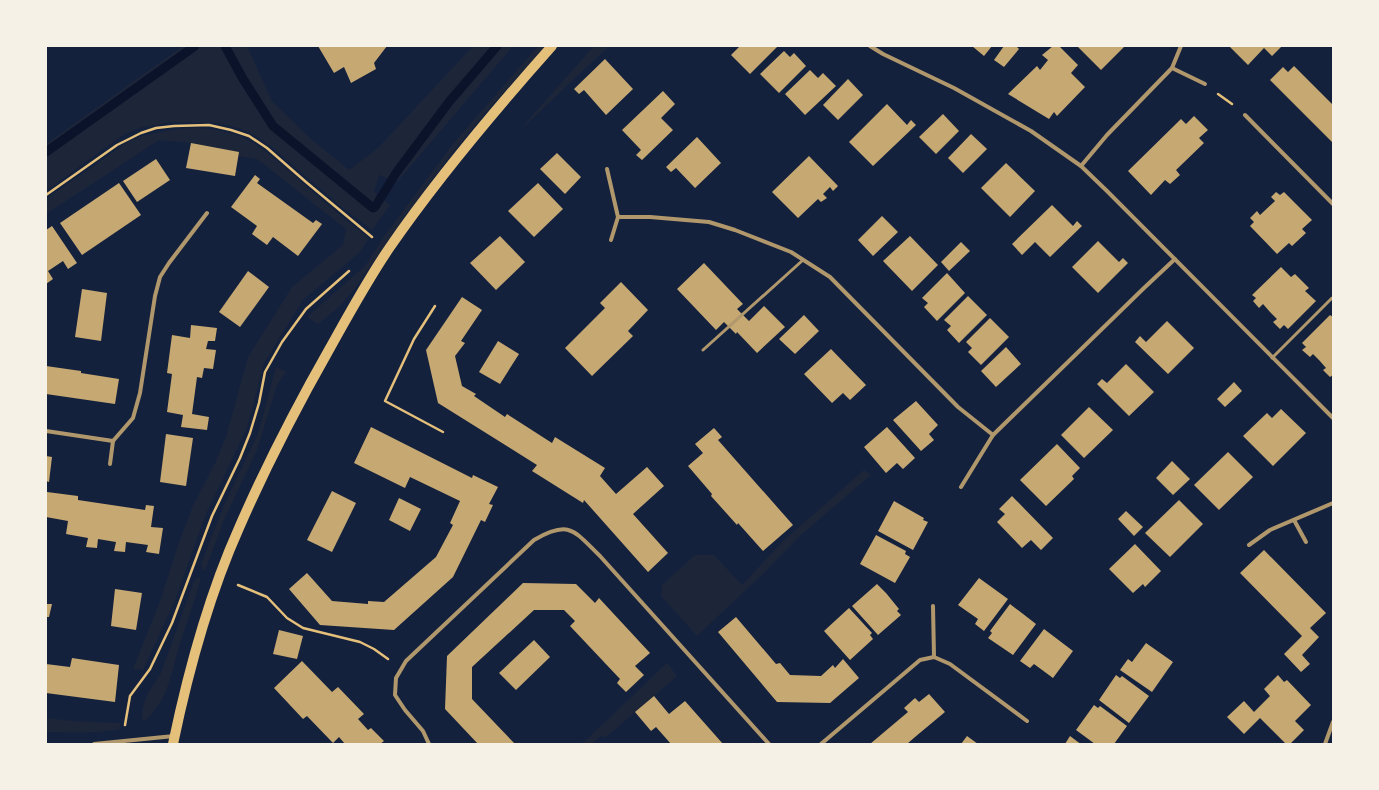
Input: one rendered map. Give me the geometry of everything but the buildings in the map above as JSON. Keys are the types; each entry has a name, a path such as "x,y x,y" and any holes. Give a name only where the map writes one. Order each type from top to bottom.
{"main road":[{"path":"173,740 204,620 218,580 238,529 272,457 320,365 389,248 419,206 490,117 552,46"}],"street":[{"path":"870,46 883,54 954,88 1031,131 1081,166 1333,418"},
{"path":"1081,166 1108,135 1172,68 1181,46"},
{"path":"1172,68 1205,84"},
{"path":"1245,115 1333,204"},
{"path":"608,169 618,217 611,240"},
{"path":"110,464 113,440 133,418 140,393 154,296 160,277 207,213"},
{"path":"618,217 650,217 709,222 736,230 791,252 830,278 958,407 993,435"},
{"path":"960,487 993,435 1144,288 1175,260"},
{"path":"46,431 113,440"},
{"path":"1249,545 1270,530 1333,504"},
{"path":"1294,520 1306,542"},
{"path":"429,744 423,731 405,710 395,695 396,678 406,661 534,540 547,532 567,528 579,535 600,556 769,744"},
{"path":"933,606 934,657"},
{"path":"821,744 920,660 934,657 950,664 1027,721"},
{"path":"1325,744 1333,722"},
{"path":"94,744 173,740"}],"lane":[{"path":"703,350 803,260"},
{"path":"1272,358 1332,298"}],"path":[{"path":"1205,84 1245,115"},
{"path":"46,195 117,145 141,133 156,128 209,125 249,136 267,148 374,238"},
{"path":"435,306 414,339 385,400 443,432"},
{"path":"243,587 267,597 287,618 303,628 360,642 374,649"}],"shaded area":[{"path":"183,46 247,46 272,101 311,139 349,170 378,148 473,46 513,46 397,182 379,175 374,192 390,205 372,230 339,205 273,148 258,137 239,128 217,123 172,122 139,128 123,135 46,191 46,144"},
{"path":"538,46 546,46 487,111 450,156 404,218 356,287 340,306 318,324 307,317 365,266 383,238 452,145"},
{"path":"594,46 609,46 516,134"},
{"path":"191,128 227,132 247,140 277,161 369,238 360,252 303,300 264,363 247,428 206,514 176,598 143,670 133,669 162,596 178,545 192,508 215,463 226,437 248,357 292,287 343,245 346,229 257,159 238,156 239,152 191,143 159,140 46,214 46,199 126,143 142,136"},
{"path":"276,367 286,372 277,385 257,450 224,520 205,570 203,570 201,564 224,505 258,434"},
{"path":"864,470 871,475 800,536 765,572 697,636 661,596 662,585 695,555 714,555 742,585 783,541"},
{"path":"201,578 164,695 152,713 143,722 142,714 144,703 148,693 161,673 194,581"},
{"path":"667,663 677,676 605,738 602,735 592,744 582,744"},
{"path":"46,718 120,723 120,729 93,732 46,732"}],"waterway":[{"path":"46,152 195,46"},
{"path":"225,46 243,79 273,126 373,208"},
{"path":"375,207 396,173 449,102 497,46"}]}
